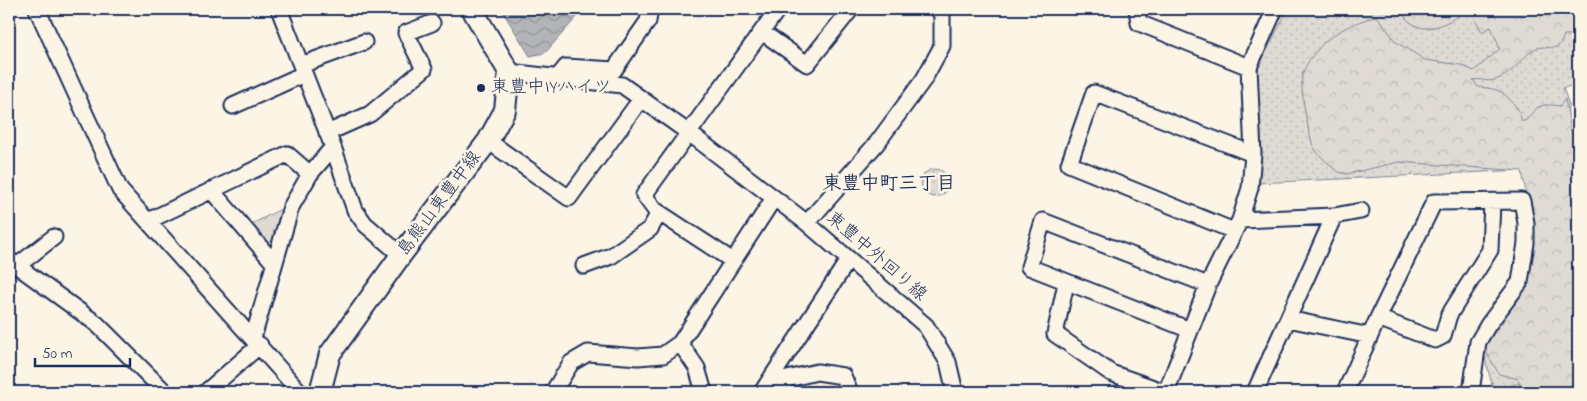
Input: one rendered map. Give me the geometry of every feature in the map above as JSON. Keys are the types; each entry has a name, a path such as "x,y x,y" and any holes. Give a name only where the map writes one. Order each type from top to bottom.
{"street":[{"path":"38,9 120,190 300,392"},
{"path":"279,9 355,210 365,224 401,255"},
{"path":"472,9 509,72 622,85 689,133 807,223"},
{"path":"557,78 566,67 614,70 648,21 650,9"},
{"path":"733,260 655,210 644,195 778,9"},
{"path":"762,32 807,64 851,9"},
{"name":"東豊中外回り線","path":"938,9 942,15 942,46 924,79 878,143 807,223 926,326 948,362 955,392"},
{"path":"1138,9 1139,23 1249,67"},
{"path":"1066,283 1055,334 1111,373 1166,392 1208,285 1237,225 1250,188 1253,154 1249,67 1275,9"},
{"path":"327,133 370,114 424,69 406,33 432,23"},
{"path":"233,106 302,70 364,42"},
{"name":"島熊山東豊中線","path":"320,392 330,354 401,255 488,141 505,110 509,72"},
{"path":"1253,154 1094,93 1068,164 1237,225 1361,212"},
{"path":"488,141 569,198 641,99"},
{"path":"206,392 256,342 274,263 292,207 310,174 333,148"},
{"path":"148,221 287,154 310,174"},
{"path":"211,190 274,263"},
{"path":"553,392 571,363 588,353 638,357 663,355 680,343 774,198"},
{"path":"1345,392 1378,318 1434,202 1522,201 1526,223 1526,243 1520,282 1488,325 1478,342 1471,392"},
{"path":"1378,318 1435,340 1443,336 1449,315 1490,250 1492,202"},
{"path":"584,266 611,256 650,229 660,213"},
{"path":"1255,392 1334,216"},
{"path":"1190,330 1029,268 1044,221 1208,285"},
{"path":"54,237 13,263 98,324 165,392"},
{"path":"762,392 849,259"},
{"path":"1288,319 1370,336"},
{"path":"680,343 697,368 704,392"},
{"path":"783,392 783,380 817,372 843,376 850,392"}],"green space":[{"path":"1288,9 1578,9 1578,84 1563,88 1574,119 1578,140 1578,392 1522,392 1519,383 1494,392 1483,351 1483,341 1491,329 1532,237 1524,170 1258,183 1258,68"},
{"path":"1399,9 1470,9 1450,21 1427,28 1411,23"},
{"path":"1470,9 1578,9 1578,41 1569,35 1564,35 1558,46 1533,50 1500,78 1492,81 1473,80 1478,87 1494,89 1505,95 1518,110 1521,121 1525,121 1540,106 1560,106 1565,99 1578,166 1578,392 1524,392 1518,379 1499,374 1484,348 1526,284 1534,237 1522,171 1399,162 1347,174 1339,172 1330,165 1315,150 1312,142 1302,87 1303,72 1316,51 1333,35 1354,24 1377,16 1396,42 1425,60 1461,65 1474,71 1500,49 1491,27 1482,32"},
{"path":"935,169 945,173 949,183 945,193 935,197 925,193 921,183 925,173"},
{"path":"283,208 275,248 269,251 248,226"}],"water":[{"path":"501,9 584,9 545,53 530,56"}],"place":[{"name":"東豊中IYハイツ","path":"481,88"}],"district":[{"name":"東豊中町三丁目","path":"889,184"}]}
